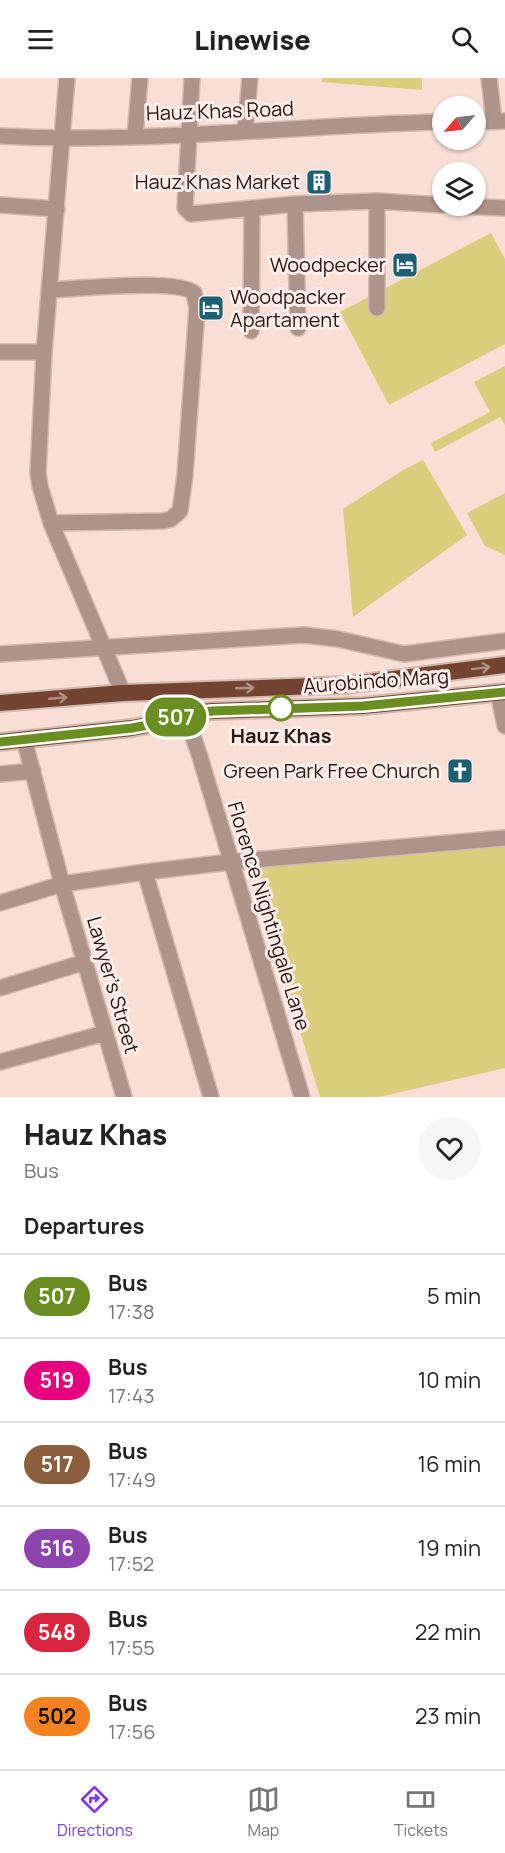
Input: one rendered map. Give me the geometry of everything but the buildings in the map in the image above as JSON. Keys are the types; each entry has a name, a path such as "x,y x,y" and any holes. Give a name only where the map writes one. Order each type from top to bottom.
{"highway":[{"name":"Aurobindo Marg","path":"0,703 123,693 346,685 505,665"},
{"name":"Aurobindo Marg","path":"0,742 132,728 159,723 185,714 224,710 363,706 502,693"}],"street":[{"path":"67,78 44,352 38,473 51,523 123,693"},
{"path":"135,136 140,78"},
{"path":"192,78 185,208 188,213 295,204 377,201 432,204"},
{"path":"245,131 250,78"},
{"path":"489,78 500,121"},
{"name":"Hauz Khas Road","path":"0,136 62,139 188,136 245,131 432,122"},
{"path":"377,201 377,308"},
{"path":"295,204 298,328"},
{"path":"0,205 57,209"},
{"path":"486,207 505,208"},
{"path":"251,331 252,208"},
{"path":"50,290 143,285 184,288 194,293 197,308 185,475 180,511 176,516 163,521 51,523"},
{"path":"0,352 44,352"},
{"path":"0,654 311,635 391,652 415,654 505,641"},
{"path":"502,693 505,726"},
{"name":"Florence Nightingale Lane","path":"185,714 302,1097"},
{"name":"Lawyer's Street","path":"24,739 62,884 124,1097"},
{"path":"0,774 33,771"},
{"path":"0,903 62,884 145,872 230,862 505,838"},
{"path":"145,872 211,1097"},
{"path":"0,988 85,962"},
{"path":"0,1062 105,1033"}],"shaded area":[{"path":"322,78 422,78 422,90 322,82"},
{"path":"491,233 505,259 505,344 389,405 340,312"},
{"path":"505,366 505,425 500,417 435,452 431,443 490,412 474,382"},
{"path":"423,460 467,535 353,617 343,509 403,470"},
{"path":"505,493 505,555 485,546 467,513"},
{"path":"505,846 505,1068 379,1097 320,1097 250,868"}],"bus line":[{"name":"507","path":"0,742 132,728 159,723 185,714 213,711 363,706 505,692"}],"place":[{"name":"Hauz Khas Market","path":"319,182"},
{"name":"Woodpecker","path":"405,265"},
{"name":"Woodpacker Apartament","path":"211,308"},
{"name":"Hauz Khas","path":"281,708"},
{"name":"Green Park Free Church","path":"460,771"}]}
